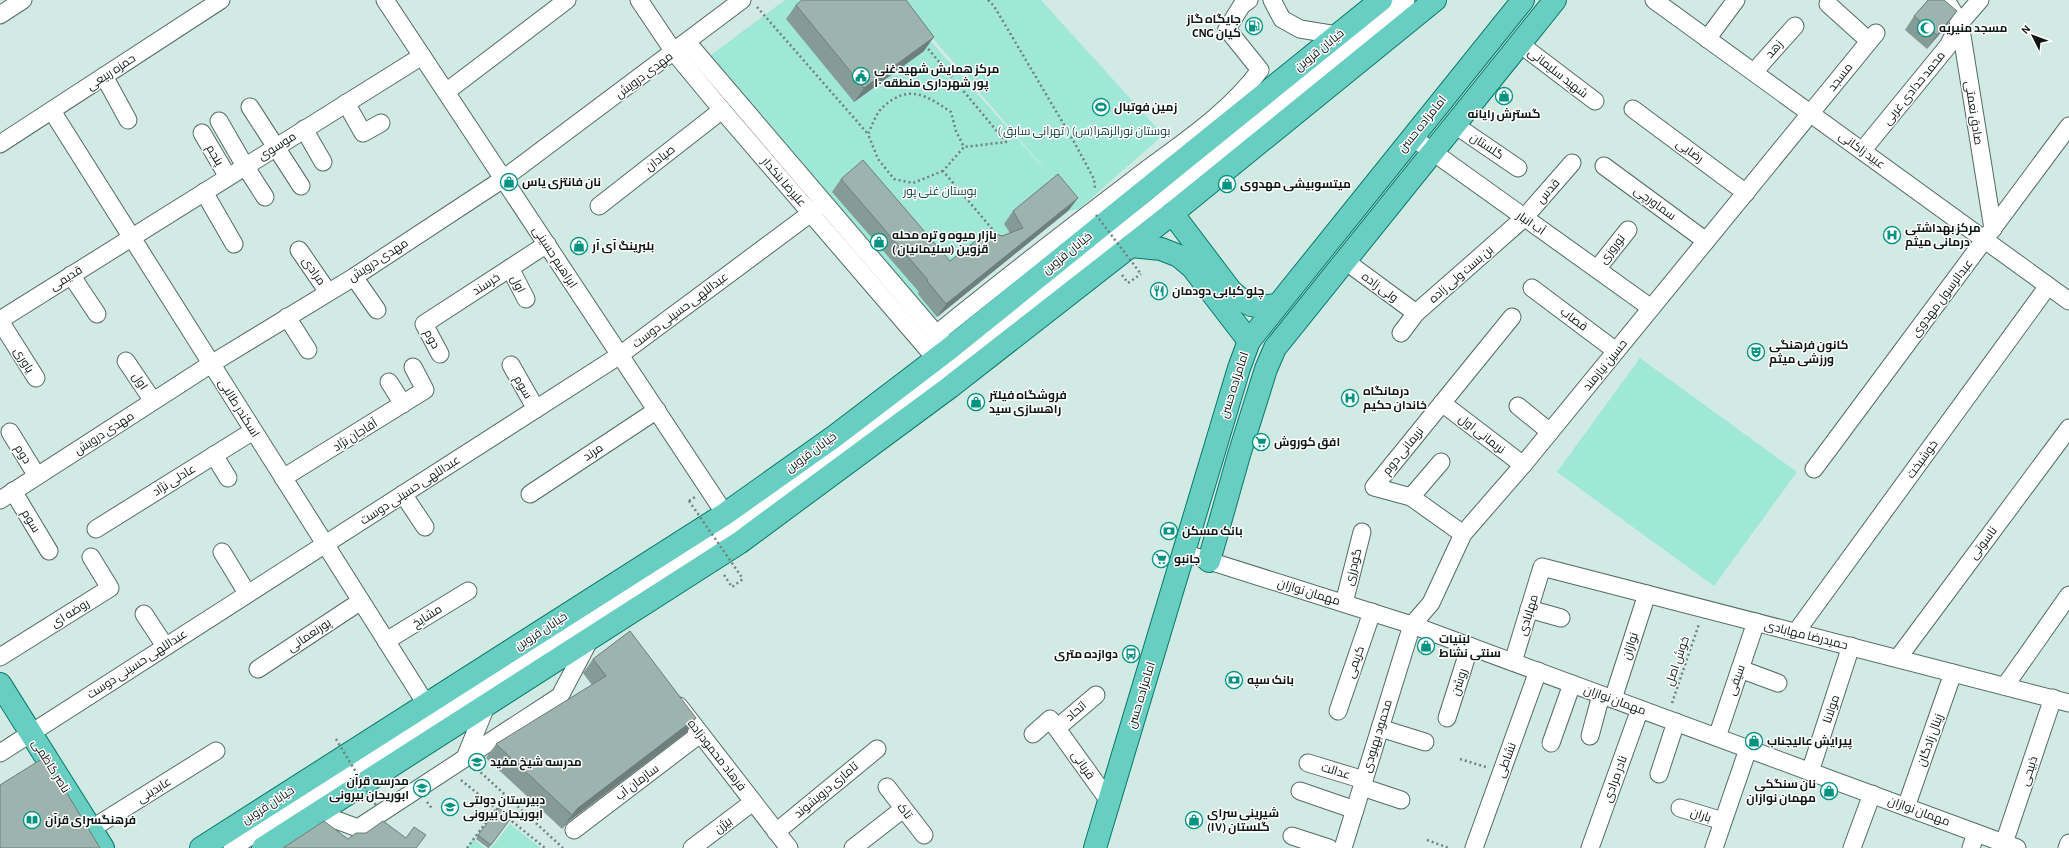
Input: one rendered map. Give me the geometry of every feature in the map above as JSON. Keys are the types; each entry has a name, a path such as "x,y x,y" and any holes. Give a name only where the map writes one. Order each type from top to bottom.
{"main road":[{"name":"خیابان قزوین","path":"201,848 725,514 835,436 940,348 1381,0"},
{"path":"263,848 487,704 589,641 621,630 950,387 1131,246 1435,0"},
{"name":"امامزاده حسن","path":"1094,848 1239,368 1249,341 1276,305 1523,0"},
{"name":"امامزاده حسن","path":"1209,561 1238,455 1266,369 1276,348 1344,260 1555,0"},
{"path":"1172,213 1231,291 1242,301 1256,307 1276,305"},
{"path":"1131,246 1161,250 1179,256 1192,267 1249,341"},
{"name":"ناصر کاظمی","path":"0,684 103,848"}],"street":[{"path":"0,15 23,0"},
{"name":"حمزه ربیعی","path":"0,144 221,0"},
{"path":"446,92 567,0"},
{"name":"علیرضا بنکدار","path":"639,0 817,208 940,348"},
{"path":"940,348 1009,274 1097,211 1209,122 1246,90 1260,70 1227,29 1242,5 1249,0"},
{"path":"1272,0 1282,19 1300,29 1337,35"},
{"path":"232,848 702,547 790,486 953,366 1152,210 1406,0"},
{"name":"عبید زاکانی","path":"1654,0 1862,151 1989,234 2048,286 2069,301"},
{"path":"1707,39 1736,0"},
{"name":"صادق نعمتی","path":"1946,0 1960,23 1989,234"},
{"name":"محمد حدادی غربی","path":"1862,151 1948,46 1960,23 1980,0"},
{"name":"ابراهیم حسینی","path":"392,3 422,56 725,514"},
{"name":"مهدی درویش","path":"6,495 211,364 354,276 504,179 680,47 749,3"},
{"name":"مسجد","path":"1811,114 1872,37 1828,4"},
{"name":"زهد","path":"1754,72 1795,26"},
{"name":"شهید سلیمانی","path":"1520,44 1595,102"},
{"name":"علیرضا بنکدار","path":"680,47 722,110 817,208 940,348"},
{"name":"موسوی","path":"131,237 422,56"},
{"path":"104,76 128,120"},
{"path":"346,103 363,133 381,123"},
{"path":"250,107 275,148 301,186"},
{"name":"صیادان","path":"599,206 722,110"},
{"name":"رضایی","path":"1633,110 1746,193"},
{"name":"اسکندر طالبی","path":"52,111 426,704"},
{"name":"حسین نیازمند","path":"1412,625 1431,603 1463,534 1523,465 1811,114"},
{"path":"219,121 265,197"},
{"name":"گلستان","path":"1455,125 1518,168"},
{"name":"عبدالرسول مهدوی","path":"1814,469 2069,126"},
{"path":"304,129 323,162"},
{"name":"پنجم","path":"202,133 228,177"},
{"name":"آب انبار","path":"1412,136 1651,308"},
{"name":"قدس","path":"1524,218 1572,163"},
{"name":"سماورچی","path":"1604,166 1706,241"},
{"path":"204,192 234,244"},
{"name":"عبداللهی حسینی دوست","path":"0,753 247,593 620,355 817,208"},
{"name":"بن بست ولی زاده","path":"1401,333 1416,313 1524,218"},
{"name":"نوروزی","path":"1597,269 1628,230"},
{"name":"قدیمی","path":"0,320 131,237"},
{"name":"خرسند","path":"424,324 547,244"},
{"name":"مرادی","path":"299,250 328,292"},
{"name":"ولی زاده","path":"1344,260 1416,313"},
{"name":"اول","path":"510,268 526,299"},
{"path":"71,275 97,314"},
{"path":"354,276 377,310"},
{"name":"خوشبخت","path":"1796,632 2048,286"},
{"name":"قصاب","path":"1532,288 1616,351"},
{"path":"287,317 308,350"},
{"name":"نریمانی دوم","path":"1463,534 1411,496 1374,487 1512,317"},
{"name":"یاوری","path":"0,320 36,378"},
{"name":"دوم","path":"424,324 440,354"},
{"name":"اول","path":"126,361 153,401"},
{"name":"سوم","path":"510,365 536,409"},
{"name":"آقاجان نژاد","path":"283,478 425,390 413,367"},
{"path":"389,382 403,404"},
{"name":"نریمانی اول","path":"1442,403 1523,465"},
{"path":"1518,406 1550,432"},
{"name":"مرند","path":"530,494 657,410"},
{"name":"ناسوتی","path":"1898,658 2069,428"},
{"name":"عادلی نژاد","path":"96,530 253,431"},
{"name":"دوم","path":"10,432 37,476"},
{"path":"214,455 228,478"},
{"path":"1411,496 1441,462"},
{"path":"403,494 425,527"},
{"name":"سوم","path":"6,495 49,551"},
{"name":"گودرزی","path":"1344,603 1362,532"},
{"path":"222,552 247,593"},
{"name":"مهمان نوازان","path":"1184,553 1412,625 1906,807 1974,840 2010,846"},
{"name":"روضه ای","path":"0,657 110,588 91,557"},
{"name":"حمیدرضا مهابادی","path":"1542,567 2061,700"},
{"name":"مهابادی","path":"1513,662 1542,567"},
{"name":"مشایخ","path":"386,642 468,591"},
{"name":"نوازان","path":"1590,736 1607,697 1647,594"},
{"path":"2005,686 2069,595"},
{"name":"پورنعمانی","path":"258,669 361,601"},
{"path":"1529,609 1561,618"},
{"name":"کریمی","path":"1338,711 1372,612"},
{"path":"144,614 165,646"},
{"name":"سیفی","path":"1717,737 1756,622"},
{"name":"محمود بهبودی","path":"1343,848 1412,625"},
{"path":"317,813 358,828 560,696 589,641"},
{"name":"روشن","path":"1447,718 1470,646"},
{"name":"مولانا","path":"1810,772 1851,646"},
{"path":"1740,669 1778,683"},
{"name":"نشاطی","path":"1474,848 1538,671"},
{"name":"زینال زادگان","path":"1906,807 1953,673"},
{"path":"1551,743 1572,684"},
{"name":"فرهاد محمودزاده","path":"668,691 789,848"},
{"name":"اتحاد","path":"1057,728 1096,695"},
{"name":"ذبیحی","path":"2010,846 2061,700"},
{"path":"465,758 487,704"},
{"name":"نادر مرادی","path":"1590,848 1640,709"},
{"path":"1033,734 1050,719 1057,728"},
{"path":"1659,774 1671,720"},
{"name":"قربانی","path":"1057,728 1109,801"},
{"path":"1380,728 1424,742"},
{"name":"سازمان آب","path":"574,830 700,734"},
{"name":"تاماری درویشوند","path":"776,832 876,749"},
{"path":"1714,848 1748,749"},
{"name":"عابدینی","path":"91,829 216,751"},
{"name":"عدالت","path":"1308,762 1363,783 1401,800"},
{"name":"تاک","path":"887,787 924,835"},
{"path":"1300,791 1355,810"},
{"path":"1852,848 1872,794"},
{"name":"بیژن","path":"692,848 754,802"},
{"name":"باران","path":"1680,808 1723,822"},
{"path":"853,848 903,809"},
{"path":"1292,836 1329,848"},
{"path":"2067,848 2069,843"}],"path":[{"path":"988,0 994,6 1094,179 1097,211 1141,274 1128,283"},
{"path":"749,3 868,134 878,159 894,179 914,183 943,171 964,147 1006,142 921,41"},
{"path":"868,134 882,107 906,93 928,96 951,112 956,131 964,147"},
{"path":"943,171 1003,241"},
{"path":"689,501 743,579 732,587"},
{"name":"خوش اصل","path":"1671,720 1704,608"},
{"path":"336,739 377,807"},
{"path":"465,758 563,848"},
{"path":"1460,759 1501,773"},
{"path":"448,769 544,848"},
{"path":"467,848 496,809"},
{"path":"1427,840 1450,848"}],"green space":[{"name":"بوستان غنی پور","path":"785,0 894,0 1057,183 900,0 1041,0 1156,127 1154,129 1161,137 1079,209 1069,211 929,323 711,55"},
{"path":"1640,358 1797,472 1714,586 1557,472"},
{"path":"510,824 541,848 491,848"},
{"path":"473,839 485,848 466,848"}],"building":[{"name":"مرکز همایش شهید غنی پور شهرداری منطقه ۱۰","path":"802,0 906,0 934,37 864,88 796,5"},
{"path":"1928,0 1944,0 1957,11 1937,35 1914,16"},
{"path":"863,160 950,261 988,231 1002,236 1023,228 1013,211 1058,174 1078,198 946,304 927,281 928,280 841,179"},
{"path":"630,631 696,718 578,808 572,815 496,744 606,676 593,659"},
{"name":"فرهنگسرای قرآن","path":"45,757 100,848 0,848 0,785"},
{"path":"499,808 511,818 491,845 478,835"},
{"path":"324,821 348,839 356,833 366,833 383,821 406,838 414,827 426,835 416,848 283,848"}],"place":[{"name":"جایگاه گاز CNG کیان","path":"1254,26"},
{"name":"مسجد منیریه","path":"1926,28"},
{"name":"مرکز همایش شهید غنی پور شهرداری منطقه ۱۰","path":"861,76"},
{"name":"گسترش رایانه","path":"1504,96"},
{"name":"زمین فوتبال","path":"1101,107"},
{"name":"نان فانتزی یاس","path":"509,182"},
{"name":"میتسوبیشی مهدوی","path":"1227,184"},
{"name":"مرکز بهداشتی درمانی میثم","path":"1892,235"},
{"name":"بازار میوه و تره محله قزوین (سلیمانیان )","path":"879,242"},
{"name":"بلبرینگ آی آر","path":"579,246"},
{"name":"چلو کبابی دودمان","path":"1159,291"},
{"name":"کانون فرهنگی ورزشی میثم","path":"1756,352"},
{"name":"درمانگاه خاندان حکیم","path":"1350,398"},
{"name":"فروشگاه فیلتر راهسازی سید","path":"976,402"},
{"name":"افق کوروش","path":"1261,442"},
{"name":"بانک مسکن","path":"1169,531"},
{"name":"جانبو","path":"1161,559"},
{"name":"لبنیات سنتی نشاط","path":"1426,646"},
{"name":"دوازده متری","path":"1131,654"},
{"name":"بانک سپه","path":"1234,680"},
{"name":"پیرایش عالیجناب","path":"1754,741"},
{"name":"مدرسه شیخ مفید","path":"477,762"},
{"name":"مدرسه قرآن ابوریحان بیرونی","path":"422,788"},
{"name":"نان سنگکی مهمان‌ نوازان","path":"1829,791"},
{"name":"دبیرستان دولتی ابوریحان بیرونی","path":"450,807"},
{"name":"فرهنگسرای قرآن","path":"32,820"},
{"name":"شیرینی سرای گلستان (۱۷)","path":"1194,820"}],"park label":[{"name":"بوستان نورالزهرا(س) ( تهرانی سابق )","path":"1084,131"}]}
